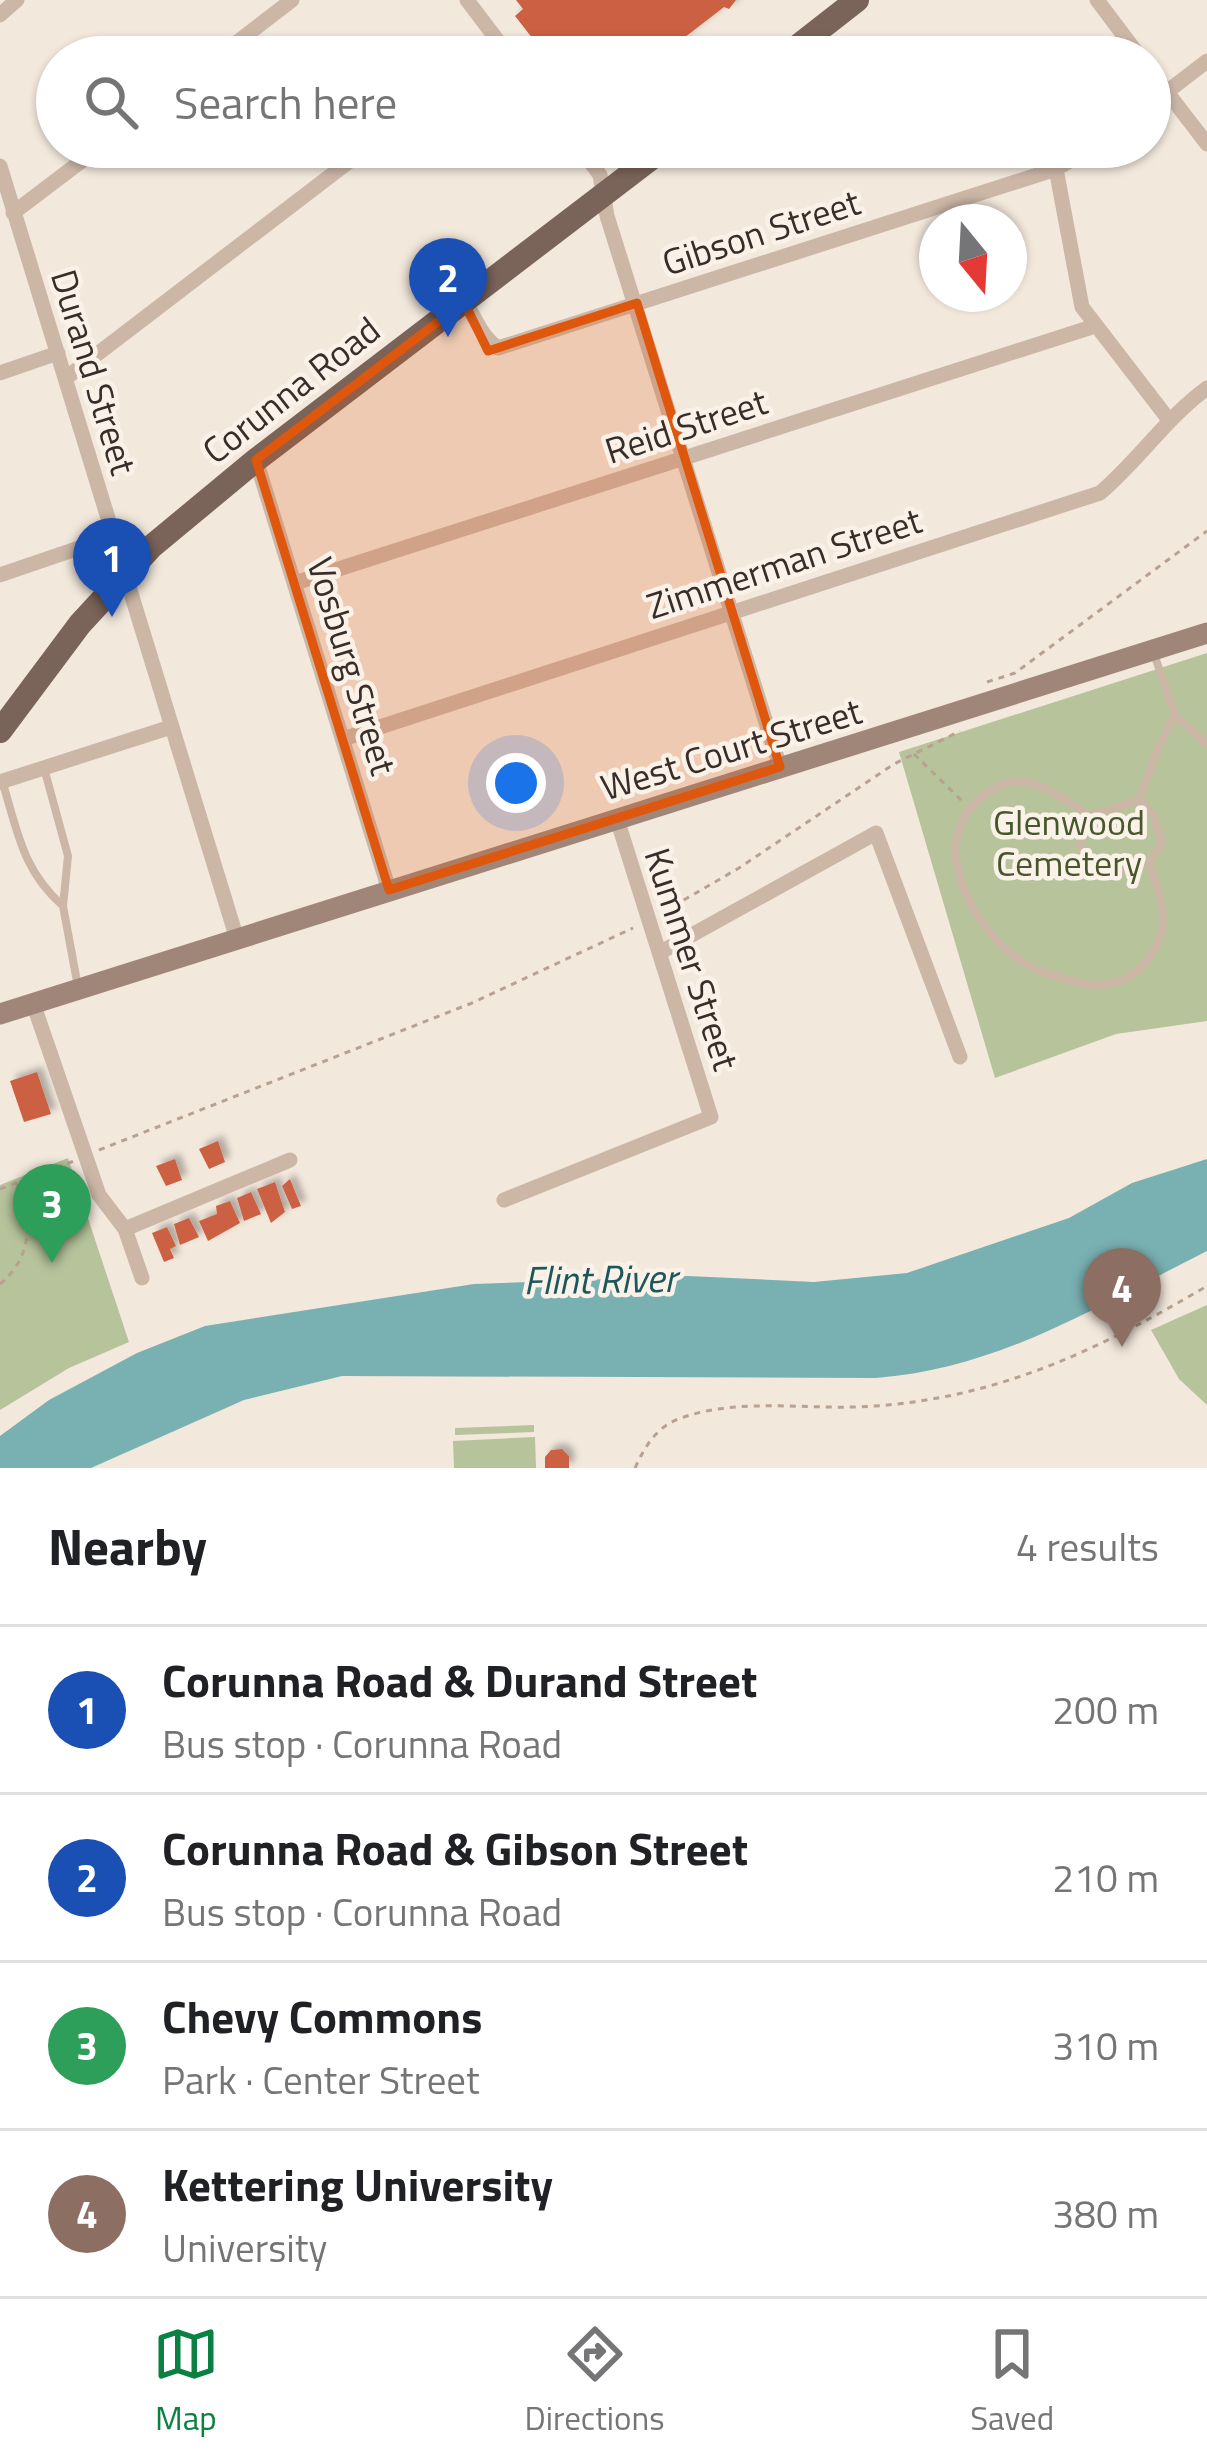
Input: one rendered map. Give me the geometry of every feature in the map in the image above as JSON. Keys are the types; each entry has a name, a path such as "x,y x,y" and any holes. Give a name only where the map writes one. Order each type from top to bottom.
{"main road":[{"path":"811,36 857,0"},
{"name":"Corunna Road","path":"0,731 123,573 256,460 638,168"}],"street":[{"path":"0,15 17,0"},
{"path":"245,36 292,0"},
{"path":"467,0 494,36"},
{"path":"1097,0 1124,36"},
{"path":"1171,89 1207,61"},
{"path":"1171,97 1207,144"},
{"name":"Durand Street","path":"0,166 237,940"},
{"path":"14,214 73,168"},
{"path":"66,378 341,168"},
{"path":"595,168 780,767"},
{"path":"1056,169 1082,308 1169,419"},
{"name":"Gibson Street","path":"464,302 484,338 498,348 1056,169"},
{"name":"Reid Street","path":"295,584 1095,326"},
{"path":"0,373 58,353"},
{"name":"Zimmerman Street","path":"344,739 1100,493 1169,419 1207,388"},
{"name":"Vosburg Street","path":"256,460 389,890"},
{"path":"0,574 114,536"},
{"name":"West Court Street","path":"0,1014 1207,632"},
{"path":"1,782 171,727"},
{"name":"Kummer Street","path":"504,1200 711,1117 616,819"},
{"path":"661,952 876,833 960,1057"},
{"path":"33,1003 99,1195 125,1229 142,1278"},
{"path":"125,1229 290,1160"}],"lane":[{"path":"1152,650 1175,715 1207,744"},
{"path":"1139,800 1175,715"},
{"path":"44,768 68,856 63,906 79,989"},
{"path":"1,782 29,869 63,906"},
{"path":"1090,816 1052,792 1023,782 998,785 968,807 955,840 959,880 982,923 1030,967 1088,986 1128,980 1151,958 1165,929 1162,900 1149,863"},
{"path":"1090,816 1139,800"},
{"path":"1090,816 1080,845 1091,866 1114,874 1149,863 1162,843 1153,814 1139,800"}],"path":[{"path":"1015,673 1207,530"},
{"path":"655,916 739,868 913,753 960,730"},
{"path":"913,753 968,807"},
{"path":"92,1153 472,1003 640,924"},
{"path":"0,1189 78,1159"},
{"path":"0,1284 19,1264 28,1242 28,1214 17,1182"},
{"path":"635,1468 658,1432 692,1414 733,1408 885,1406 979,1391 1054,1366 1207,1286"}],"highlighted area":[{"path":"464,302 488,351 637,303 780,767 389,890 256,460"}],"green space":[{"name":"Glenwood Cemetery","path":"1207,653 1207,1021 1116,1034 995,1078 899,752"},
{"path":"68,1158 129,1342 69,1368 0,1410 0,1185"},
{"path":"1207,1305 1207,1405 1179,1379 1151,1330"},
{"path":"534,1425 534,1432 455,1435 455,1428"},
{"path":"535,1437 536,1468 454,1468 453,1441"}],"water":[{"path":"1207,1159 1207,1251 1087,1313 964,1362 876,1378 342,1376 244,1400 91,1468 0,1468 0,1436 49,1400 137,1353 205,1326 474,1284 688,1276 814,1282 907,1273 1069,1218 1132,1183"}],"building":[{"path":"516,0 736,0 686,36 531,36 515,16 523,9"},
{"path":"37,1072 51,1114 24,1122 10,1081"},
{"path":"218,1141 225,1162 209,1169 199,1149"},
{"path":"175,1159 182,1180 166,1186 156,1166"},
{"path":"290,1179 301,1206 292,1209 282,1186"},
{"path":"275,1182 285,1212 271,1223 257,1189"},
{"path":"251,1192 261,1214 244,1221 237,1198"},
{"path":"230,1201 240,1223 208,1241 199,1221 217,1214 216,1206"},
{"path":"189,1218 199,1237 180,1245 174,1224"},
{"path":"167,1227 176,1246 170,1249 174,1258 164,1262 152,1233"},
{"path":"562,1449 569,1456 569,1468 545,1468 551,1450"}],"place":[{"name":"Corunna Road & Gibson Street","path":"448,337"},
{"name":"Corunna Road & Durand Street","path":"112,617"},
{"name":"Chevy Commons","path":"52,1263"},
{"name":"Kettering University","path":"1122,1347"}],"water label":[{"name":"Flint River","path":"600,1279"}]}
